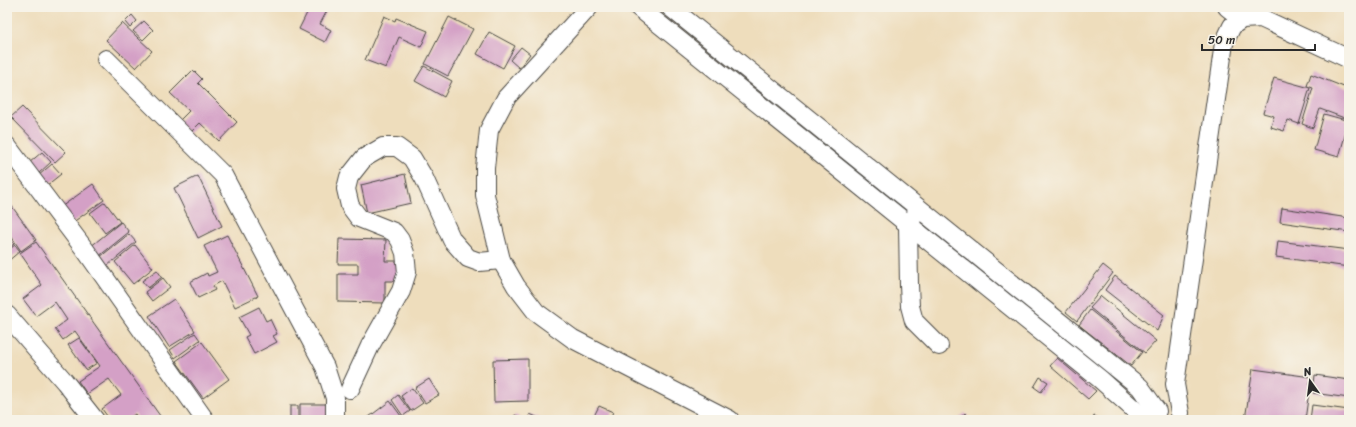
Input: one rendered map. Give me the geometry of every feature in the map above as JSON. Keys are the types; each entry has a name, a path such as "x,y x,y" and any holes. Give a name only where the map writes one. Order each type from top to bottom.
{"street":[{"path":"589,7 506,98 489,130 484,195 501,260 516,286 536,312 573,339 730,420"},
{"path":"638,7 1050,339 1153,415"},
{"path":"670,7 1140,387 1153,415"},
{"path":"1227,7 1242,19"},
{"path":"1183,417 1175,384 1224,43 1232,26 1242,19 1261,18 1349,59"},
{"path":"106,59 223,175 325,367 334,398 335,420"},
{"path":"763,108 776,93"},
{"path":"7,146 86,251 205,420"},
{"path":"350,389 370,346 401,291 406,272 405,253 400,240 394,232 359,218 350,206 346,189 349,177 364,158 382,147 397,147 412,158 424,178 452,240 468,258 479,262 501,260"},
{"path":"920,209 908,225 909,292 914,321 939,346"},
{"path":"7,314 66,382 95,420"},
{"path":"1050,339 1062,324"},
{"path":"1153,415 1175,384"},
{"path":"1153,415 1168,409 1183,417"}],"building":[{"path":"310,7 329,7 320,24 331,30 325,42 299,29"},
{"path":"132,15 137,21 130,28 125,22"},
{"path":"384,16 395,21 396,18 428,31 421,47 399,37 386,68 365,60"},
{"path":"449,17 473,29 448,76 425,64"},
{"path":"144,21 153,30 143,40 133,31"},
{"path":"122,23 152,51 136,68 106,40"},
{"path":"489,32 515,46 503,68 477,54"},
{"path":"521,47 530,54 519,68 510,60"},
{"path":"424,66 452,81 444,97 415,81"},
{"path":"193,70 202,79 198,83 237,122 219,141 200,123 189,134 178,122 189,111 170,93"},
{"path":"1311,74 1349,89 1349,111 1347,119 1320,109 1313,128 1302,124 1313,88 1307,86"},
{"path":"1274,78 1310,88 1299,124 1288,120 1284,131 1271,127 1274,116 1263,113"},
{"path":"7,91 12,96 7,101"},
{"path":"22,107 66,152 55,162 11,117"},
{"path":"1324,114 1349,121 1339,157 1314,150"},
{"path":"42,152 51,162 38,174 29,163"},
{"path":"52,164 61,174 46,186 38,176"},
{"path":"405,174 411,203 367,213 361,185"},
{"path":"198,176 222,226 198,238 174,188"},
{"path":"93,184 104,200 72,223 61,207"},
{"path":"105,202 120,222 105,233 90,213"},
{"path":"11,205 36,240 21,251 7,230 7,208"},
{"path":"1282,208 1349,218 1349,232 1280,222"},
{"path":"121,222 129,232 98,257 90,247"},
{"path":"7,233 14,244 7,249"},
{"path":"129,234 136,242 107,266 100,257"},
{"path":"227,235 258,296 235,307 222,281 213,286 215,290 198,298 190,282 207,273 208,276 217,272 204,246"},
{"path":"339,239 386,240 385,261 398,261 398,281 385,281 385,303 338,302 338,274 358,274 358,264 338,264"},
{"path":"1278,241 1349,250 1349,267 1276,257"},
{"path":"36,242 163,420 139,420 135,414 127,420 110,420 102,409 121,395 109,379 87,394 78,381 100,366 75,331 63,340 55,329 67,320 55,302 36,316 23,299 42,285 20,253"},
{"path":"15,245 20,251 7,262 7,251"},
{"path":"135,245 153,268 133,284 115,262"},
{"path":"1103,265 1113,273 1077,321 1066,312"},
{"path":"157,270 162,277 148,288 142,281"},
{"path":"1115,276 1164,315 1157,331 1105,290"},
{"path":"163,278 170,287 152,301 145,292"},
{"path":"1101,296 1156,341 1145,353 1090,308"},
{"path":"174,299 195,331 169,347 149,316"},
{"path":"259,307 266,321 270,319 277,334 273,336 277,342 254,354 245,337 249,335 239,317"},
{"path":"1090,310 1142,352 1131,366 1079,325"},
{"path":"195,333 200,340 175,358 170,350"},
{"path":"79,338 97,363 86,370 68,345"},
{"path":"202,342 229,379 203,398 176,361"},
{"path":"1057,358 1096,391 1088,399 1050,366"},
{"path":"528,359 528,401 494,402 493,360"},
{"path":"1253,369 1311,377 1305,420 1245,419"},
{"path":"1315,375 1349,380 1349,398 1313,393"},
{"path":"1040,377 1048,382 1041,392 1034,387"},
{"path":"429,379 439,395 425,403 415,388"},
{"path":"412,388 423,403 411,411 401,396"},
{"path":"398,395 410,411 403,416 392,400"},
{"path":"390,401 404,420 365,420"},
{"path":"300,404 330,404 329,420 300,420"},
{"path":"1312,405 1349,410 1349,420 1310,420"},
{"path":"290,406 298,406 298,419 290,419"},
{"path":"599,406 613,412 609,420 592,420"},
{"path":"965,413 971,420 958,420"},
{"path":"530,414 543,420 527,420"},
{"path":"515,415 525,420 512,420"},
{"path":"1094,416 1103,420 1093,420"}]}
